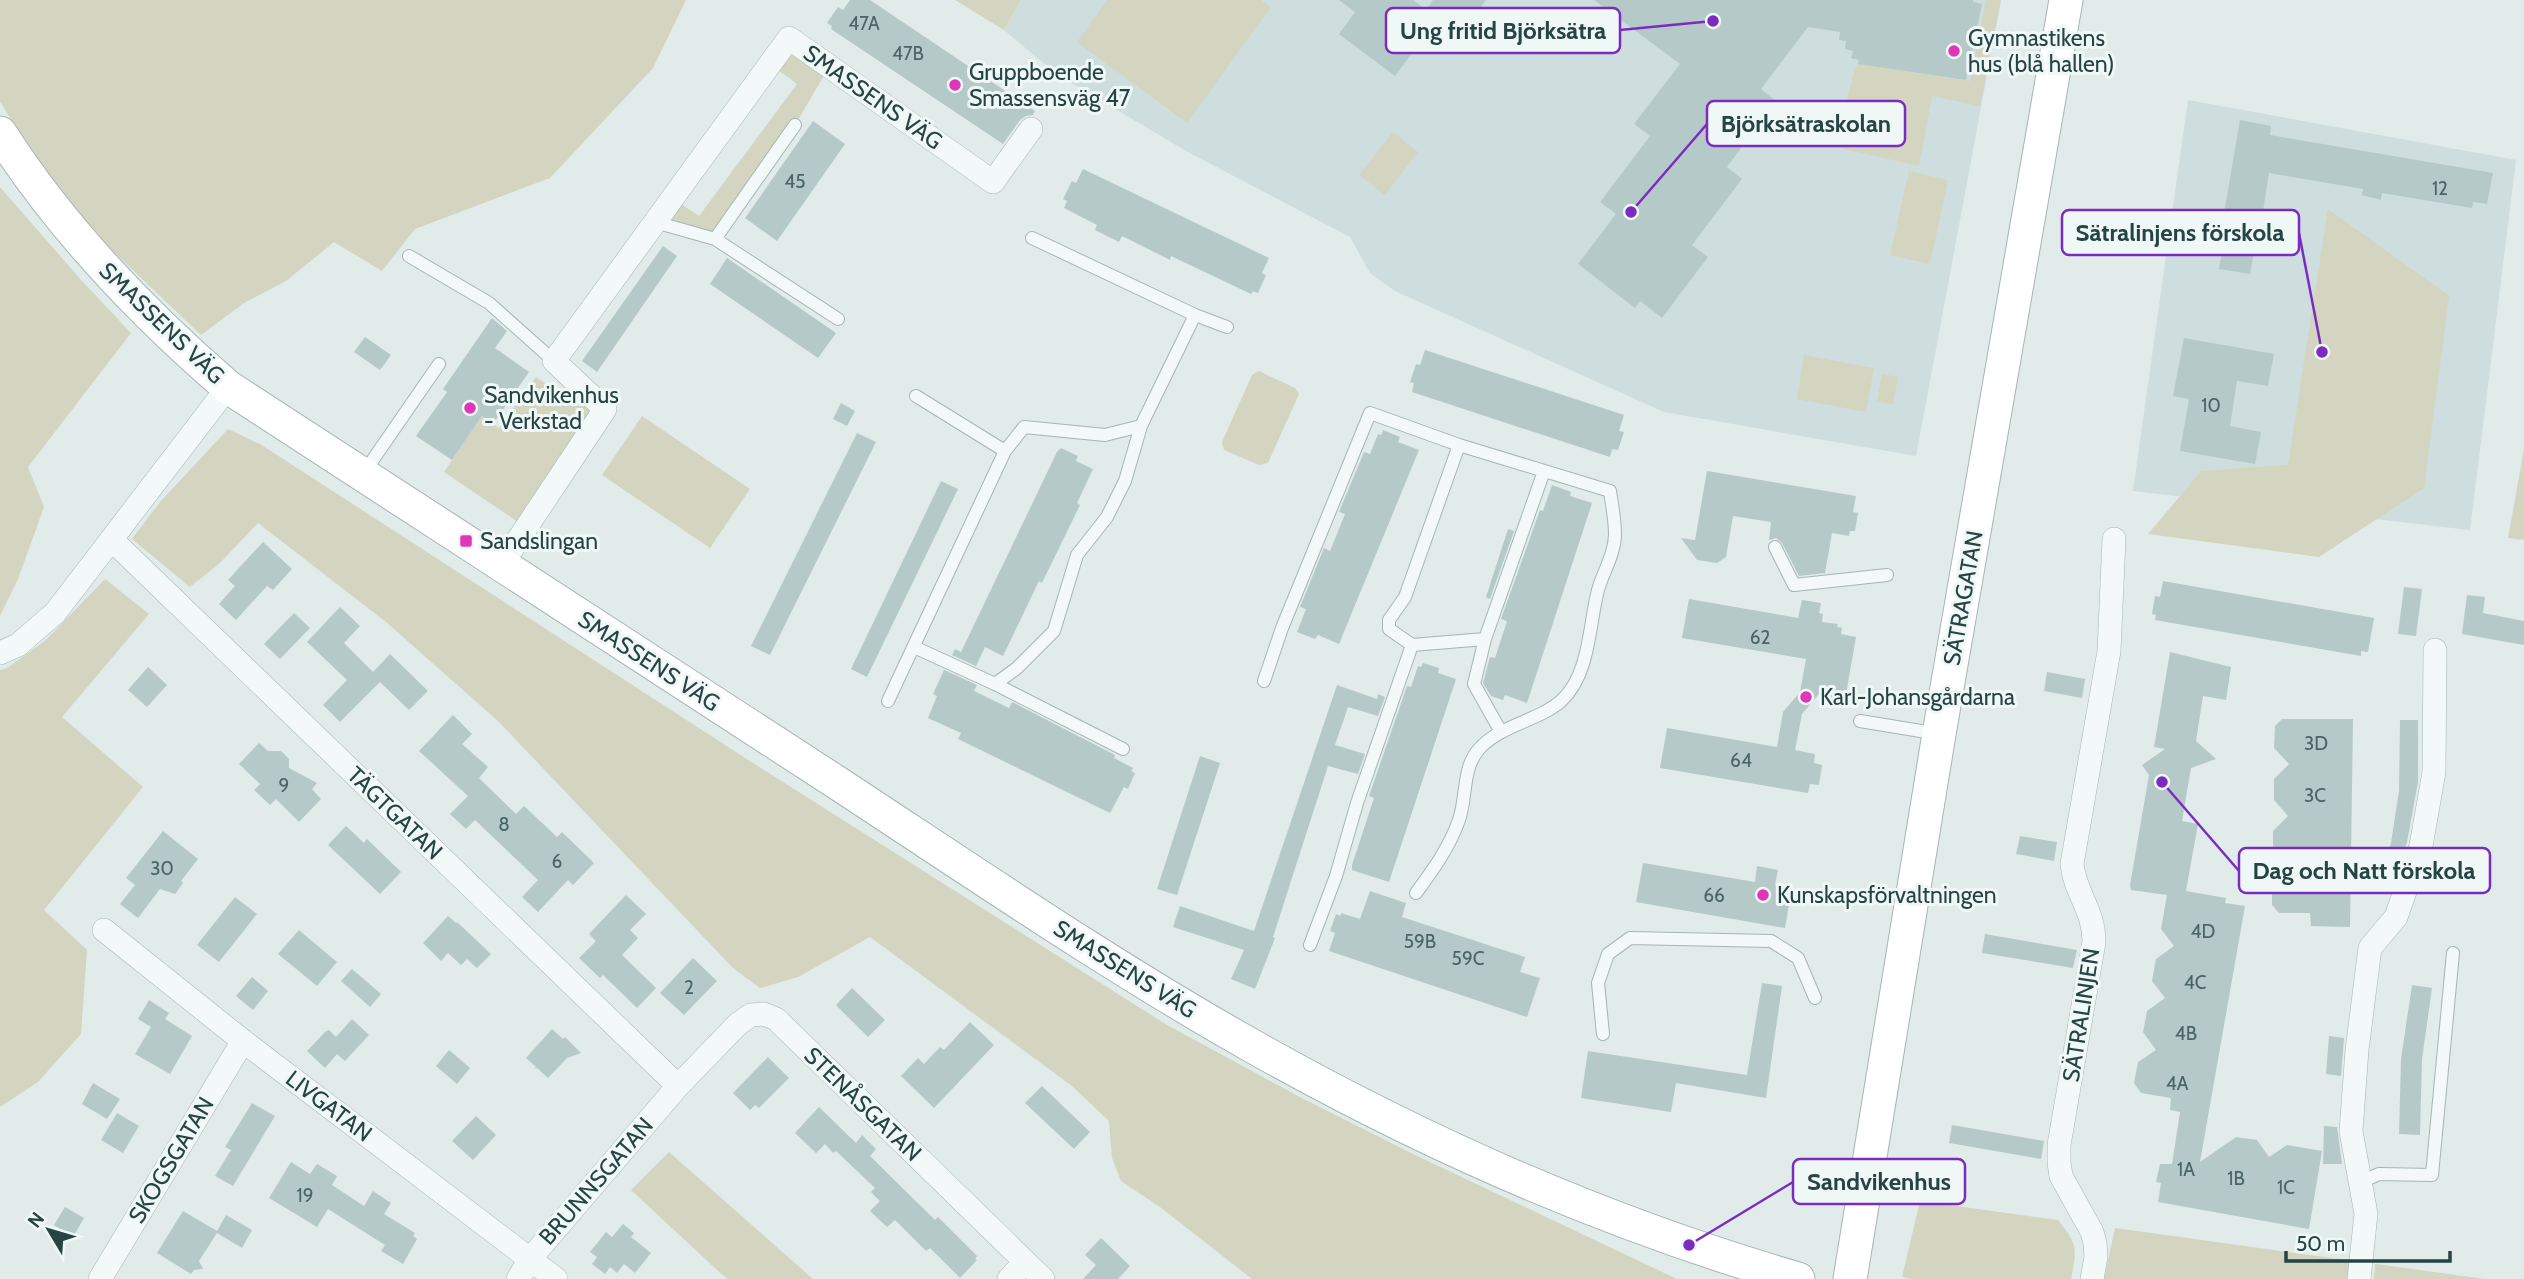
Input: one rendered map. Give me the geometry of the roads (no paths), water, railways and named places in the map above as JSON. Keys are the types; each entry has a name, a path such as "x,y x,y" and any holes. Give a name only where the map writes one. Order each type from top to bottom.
{"street":[{"name":"SÄTRAGATAN","path":"1850,1279 1939,734 2066,0"},
{"name":"SMASSENS VÄG","path":"554,361 789,38 993,182 1031,130"},
{"name":"SMASSENS VÄG","path":"0,133 27,174 88,251 174,341 228,387 1088,947 1252,1046 1400,1124 1576,1203 1689,1245 1798,1279"},
{"path":"502,564 605,409 554,361"},
{"path":"0,653 18,645 55,613 228,387"},
{"name":"SÄTRALINJEN","path":"2092,1279 2096,1257 2092,1231 2061,1176 2059,1145 2094,942 2094,925 2073,878 2072,864 2109,651 2114,539"},
{"name":"TÄGTGATAN","path":"112,540 678,1086"},
{"path":"2359,1279 2366,1214 2351,1131 2357,1049 2370,948 2396,917 2421,846 2434,772 2435,650"},
{"name":"LIVGATAN","path":"104,930 243,1041 556,1279"},
{"name":"STENÅSGATAN","path":"678,1086 738,1024 751,1015 764,1014 776,1019 1043,1279"},
{"name":"SKOGSGATAN","path":"100,1279 243,1041"},
{"name":"BRUNNSGATAN","path":"518,1279 530,1259 678,1086"},
{"path":"1009,1279 1025,1262"}],"lane":[{"path":"715,239 795,125"},
{"path":"654,222 715,239 838,319"},
{"path":"1032,238 1195,315 1227,327"},
{"path":"409,256 489,303 554,361"},
{"path":"995,684 1017,668 1054,631 1077,555 1107,517 1125,481 1142,426 1195,315"},
{"path":"362,474 439,364"},
{"path":"916,396 1005,451"},
{"path":"1264,681 1282,628 1370,412 1459,445 1610,491 1615,536 1608,568 1599,589 1590,641 1571,690 1560,702 1501,732 1479,748 1469,765 1461,816 1449,845 1416,894"},
{"path":"888,701 1005,451 1024,427 1105,435 1142,426"},
{"path":"1459,445 1405,597 1389,620 1389,629 1412,645 1485,639"},
{"path":"1501,732 1474,684 1485,639 1544,471"},
{"path":"1775,547 1794,585 1887,575"},
{"path":"1310,945 1336,876 1357,803 1412,645"},
{"path":"914,647 995,684 1124,749"},
{"path":"1860,720 1939,734"},
{"path":"1602,1034 1598,984 1608,954 1630,938 1771,941 1798,958 1815,998"},
{"path":"2361,1182 2379,1174 2432,1175 2453,953"}],"place":[{"name":"Ung fritid Björksätra","path":"1713,21"},
{"name":"Gymnastikens hus (blå hallen)","path":"1954,51"},
{"name":"Gruppboende Smassensväg 47","path":"955,85"},
{"name":"Björksätraskolan","path":"1631,212"},
{"name":"Sätralinjens förskola","path":"2322,352"},
{"name":"Sandvikenhus - Verkstad","path":"470,408"},
{"name":"Sandslingan","path":"466,541"},
{"name":"Karl-Johansgårdarna","path":"1806,697"},
{"name":"Dag och Natt förskola","path":"2162,782"},
{"name":"Kunskapsförvaltningen","path":"1763,895"},
{"name":"Sandvikenhus","path":"1689,1245"}]}
